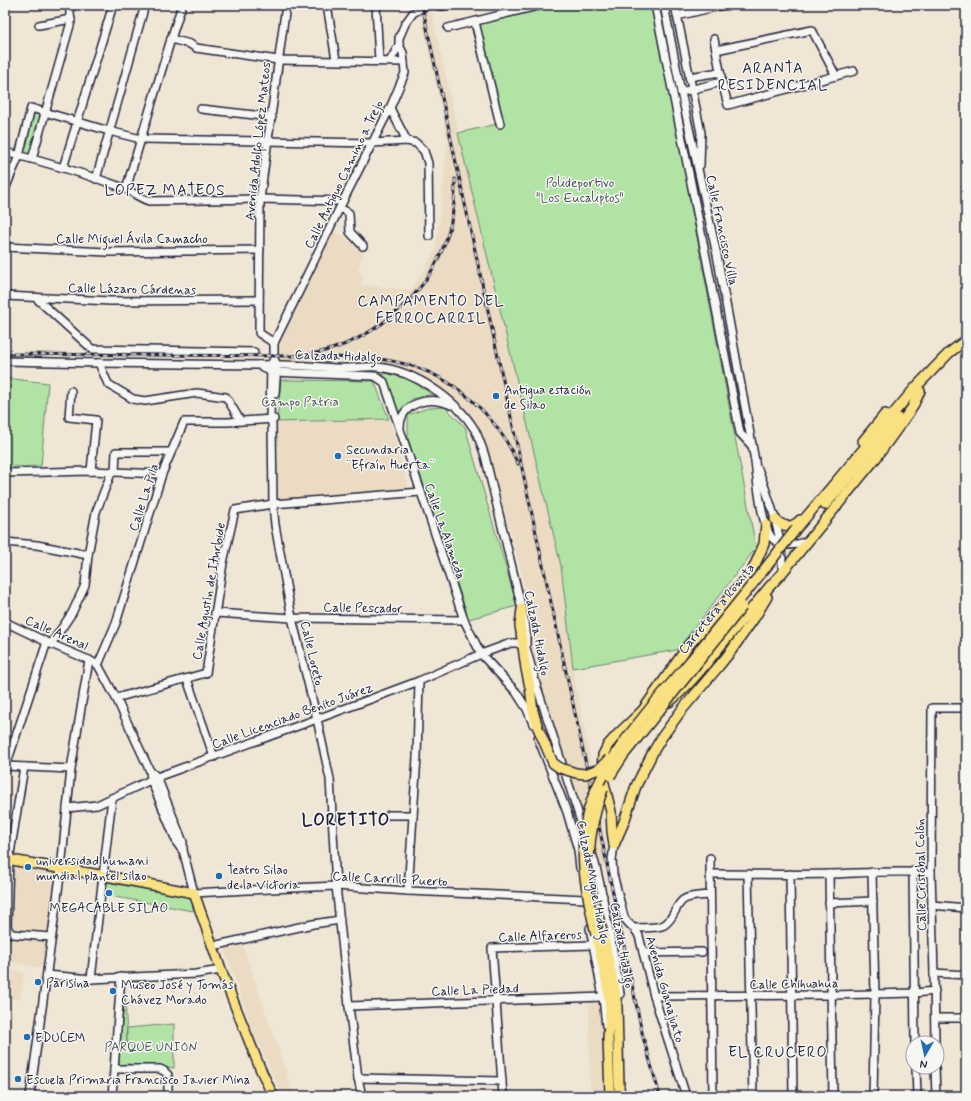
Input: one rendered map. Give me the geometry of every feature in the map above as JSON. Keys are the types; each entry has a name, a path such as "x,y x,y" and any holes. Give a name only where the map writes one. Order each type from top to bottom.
{"main road":[{"name":"Carretera a Romita","path":"599,935 584,878 583,845 587,815 592,798 618,750 743,596 798,531 886,434 917,390 950,353 966,340"},
{"name":"Carretera a Romita","path":"917,390 953,356 966,346"},
{"path":"775,519 778,523 787,526 796,524 874,426 898,400 917,390"},
{"path":"666,704 688,684 726,640 887,443 912,408 917,390"},
{"path":"644,717 669,679 739,592 764,544 766,524"},
{"name":"Carretera a Romita","path":"599,935 588,863 592,822 597,803 605,785 612,771 666,704 798,531"},
{"path":"614,845 611,812 602,777 603,755 608,745 643,710 688,646 748,577 759,572 768,578 770,581 770,586"},
{"path":"614,845 624,822 636,786 662,737 681,711 731,651 755,617 782,573"},
{"path":"522,609 520,625 533,711 537,730 553,763 560,768 585,774 599,769 618,750"},
{"path":"7,859 194,893 221,970 272,1096"},
{"name":"Calzada Miguel Hidalgo","path":"599,935 610,1008 608,1038 610,1096"},
{"name":"Calzada Miguel Hidalgo","path":"599,935 615,989 620,1096"}],"street":[{"path":"32,159 71,19 69,5"},
{"path":"63,168 113,5"},
{"path":"96,179 145,5"},
{"path":"126,189 182,5"},
{"name":"Avenida Adolfo López Mateos","path":"274,343 259,333 260,199 269,141 286,5"},
{"path":"327,5 336,60"},
{"path":"376,5 379,61"},
{"path":"412,5 413,13"},
{"path":"390,61 399,45 399,38 405,24 413,13 427,5"},
{"path":"437,5 448,5"},
{"path":"448,28 542,5"},
{"path":"655,5 740,433 752,446"},
{"name":"Calle Francisco Villa","path":"664,5 681,92 717,255 755,461 758,494 766,524 772,538 780,543"},
{"path":"666,13 676,10 724,5"},
{"path":"676,10 701,133 700,177"},
{"path":"39,25 71,19"},
{"path":"475,22 500,124"},
{"path":"716,50 812,30 836,76"},
{"path":"171,39 190,44 196,48 278,60 404,62"},
{"path":"714,39 728,105 854,71"},
{"name":"Calle Antiguo Camino a Trejo","path":"274,366 274,343 390,108 405,73 404,53 399,45"},
{"path":"689,77 720,72"},
{"path":"681,92 722,82"},
{"path":"5,188 19,156 31,108 141,139 372,143 407,141 416,143 424,151 428,163 429,236"},
{"path":"390,108 407,141"},
{"path":"201,109 272,117"},
{"path":"5,152 63,168 126,189 149,201 260,199 342,204 349,213 350,232 362,246"},
{"name":"Calle Miguel Ávila Camacho","path":"5,247 107,252 260,250"},
{"name":"Calle Lázaro Cárdenas","path":"5,296 111,301 259,300"},
{"path":"36,298 92,349 254,352"},
{"path":"5,361 259,365 375,376 378,368"},
{"path":"99,363 108,384 133,399 145,401 197,393 226,397 240,420"},
{"name":"Calzada Hidalgo","path":"274,366 378,368 393,370 408,375 424,383 460,410 481,442 522,609 526,628 526,648 550,728 596,867 603,896 618,973 621,1002 618,1060"},
{"name":"Calle Loreto","path":"274,366 272,421 273,504 275,525 292,618 330,778 336,886 349,1006 358,1078 362,1096"},
{"name":"Calle La Alameda","path":"375,376 384,382 464,620 481,654 516,692"},
{"path":"71,391 69,417 96,420 91,470"},
{"path":"400,432 400,424 403,414 409,407 419,403 438,401 447,403 460,410"},
{"name":"Calle La Pila","path":"98,665 116,623 162,474 184,422 228,422 240,420 272,421"},
{"path":"71,769 6,766 49,643 72,613 85,585 88,555 96,512 114,471 116,452 171,452"},
{"name":"Calle Francisco Villa","path":"755,461 775,519 783,561 782,573"},
{"path":"5,473 91,470 162,474"},
{"name":"Calle Agustín de Iturbide","path":"116,698 206,674 223,563 235,510 273,504 421,492"},
{"path":"780,543 793,545 809,540"},
{"path":"5,542 37,545 88,555"},
{"name":"Calle Pescador","path":"215,613 292,618 464,620"},
{"name":"Calle Arenal","path":"5,622 98,665"},
{"name":"Calle Licenciado Benito Juárez","path":"67,808 97,805 154,778 419,681 481,654 511,643 518,643 523,647"},
{"path":"30,1096 61,868 71,769 89,660"},
{"path":"98,665 116,698 154,778 182,850 194,893"},
{"path":"187,679 214,757"},
{"path":"408,891 417,757 419,681"},
{"name":"Calzada Miguel Hidalgo","path":"516,692 527,709 537,730 546,760 568,812 578,850 603,997 608,1038"},
{"name":"Calle Cristóbal Colón","path":"935,1035 931,873 932,708 966,708"},
{"path":"537,730 540,734 545,733 550,728"},
{"path":"24,766 7,859 6,926 12,934 51,937"},
{"path":"91,979 112,798"},
{"path":"568,812 577,808"},
{"path":"389,815 413,815"},
{"name":"Avenida Guanajuato","path":"614,845 612,860 613,874 624,917 639,936 654,996 686,1096"},
{"path":"710,858 714,1096"},
{"path":"580,868 596,867"},
{"path":"710,874 829,874 872,872 931,873"},
{"path":"872,872 874,994 873,1096"},
{"path":"913,872 915,1035"},
{"path":"748,874 753,1096"},
{"path":"790,874 793,1096"},
{"path":"829,874 833,1096"},
{"name":"Calle Carrillo Puerto","path":"194,893 336,886 408,891 585,898 603,896"},
{"path":"634,928 660,926 666,924 683,900 710,895"},
{"path":"830,904 873,901"},
{"path":"932,905 966,908"},
{"path":"213,946 312,924 340,920"},
{"name":"Calle Alfareros","path":"503,1096 492,948 593,945"},
{"path":"643,953 702,952"},
{"path":"47,975 91,979 196,974 221,970"},
{"path":"934,973 966,975"},
{"path":"112,1096 121,977"},
{"name":"Calle Chihuahua","path":"654,996 831,995 935,991"},
{"name":"Calle La Piedad","path":"349,1006 603,997"},
{"path":"935,1018 966,1018"},
{"path":"114,1069 160,1069 168,1075 168,1096"},
{"path":"916,1075 917,1096"},
{"path":"935,1075 936,1096"},
{"path":"358,1078 502,1081"}],"shaded area":[{"path":"419,5 430,5 455,119 561,566 573,668 610,866 600,868 549,714 531,649 528,596 484,437 476,421 459,403 439,387 422,376 406,369 389,364 372,362 278,361 280,344 332,229 364,251 358,272 364,276 361,285 411,290 425,269 436,248 448,142"},
{"name":"Secundaria ¨Efraín Huerta¨","path":"389,419 409,489 279,498 275,423"},
{"path":"13,860 59,870 49,934 9,931"},
{"path":"5,928 6,932 49,940 45,969 5,961"},
{"path":"241,940 294,1096 283,1096 254,1034 223,944"},
{"path":"5,968 24,973 20,999 9,998 5,1022"},
{"path":"589,997 603,997 603,1096 590,1096"}],"green space":[{"name":"Polideportivo \"Los Eucaliptos\"","path":"564,5 653,5 756,548 677,650 573,668 561,566 458,133 497,124 471,26"},
{"path":"31,112 41,115 31,156 21,154"},
{"path":"383,372 407,378 432,394 412,399 397,415"},
{"path":"5,378 48,383 41,466 5,467"},
{"name":"Campo Patria","path":"281,380 374,381 389,419 277,422"},
{"path":"445,407 465,427 517,606 469,619 408,439 408,415 428,408"},
{"path":"108,882 184,896 192,901 194,905 193,911 105,895"},
{"name":"PARQUE UNION","path":"125,993 127,1045 127,1028 174,1024 174,1068 127,1064 118,1065"}],"railway":[{"path":"422,5 590,783 643,1037 660,1096"},
{"path":"5,354 293,356 321,352 346,344 382,324 408,301 421,287 440,254 447,237 452,219 455,179"},
{"path":"315,357 380,359 401,363 438,377 455,387 485,414 498,429 518,464"}],"place":[{"name":"Antigua estación de Silao","path":"496,396"},
{"name":"Secundaria ¨Efraín Huerta¨","path":"338,456"},
{"name":"universidad humani mundial plantel silao","path":"28,867"},
{"name":"Teatro Silao de la Victoria","path":"219,876"},
{"name":"MEGACABLE SILAO","path":"109,893"},
{"name":"Parisina","path":"38,982"},
{"name":"Museo José y Tomás Chávez Morado","path":"113,991"},
{"name":"EDUCEM","path":"27,1037"},
{"name":"Escuela Primaria Francisco Javier Mina","path":"18,1079"}],"district":[{"name":"ARANTA RESIDENCIAL","path":"773,76"},
{"name":"LOPEZ MATEOS","path":"165,190"},
{"name":"CAMPAMENTO DEL FERROCARRIL","path":"431,310"},
{"name":"LORETITO","path":"346,819"},
{"name":"EL CRUCERO","path":"778,1052"}]}
